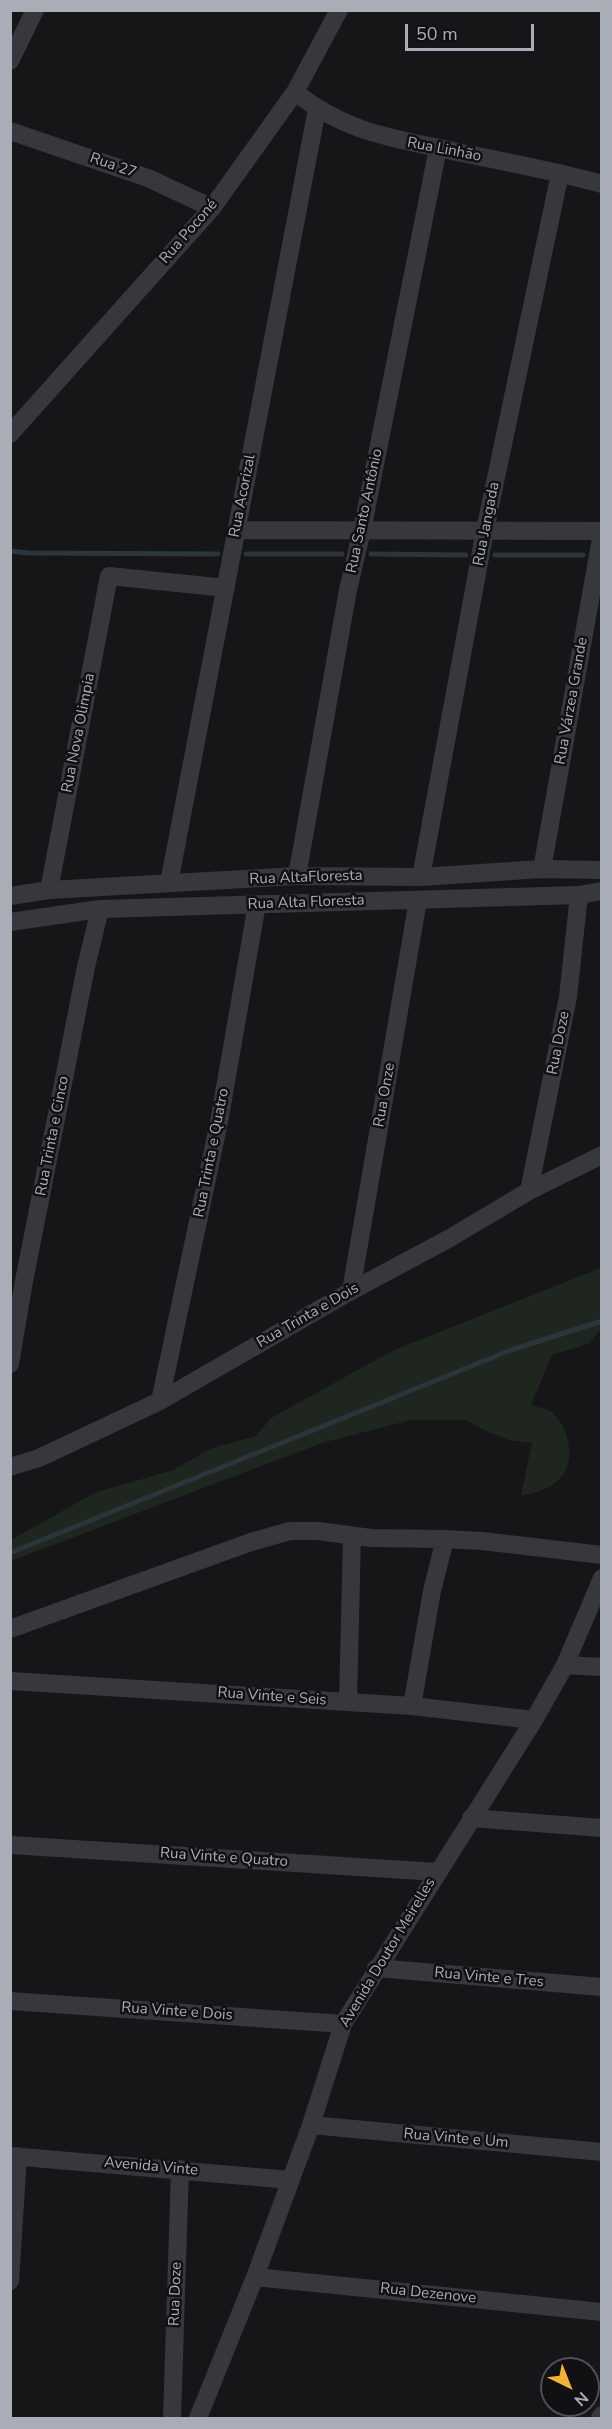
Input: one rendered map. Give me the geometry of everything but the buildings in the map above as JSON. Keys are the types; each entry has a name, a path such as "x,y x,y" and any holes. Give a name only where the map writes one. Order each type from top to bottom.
{"street":[{"path":"10,61 35,10"},
{"name":"Rua Poconé","path":"10,434 212,208 295,92 339,10"},
{"name":"Rua Linhão","path":"295,92 316,109 353,126 395,140 560,173 602,184"},
{"name":"Rua Acorizal","path":"169,883 316,109"},
{"name":"Rua 27","path":"10,131 148,178 212,208"},
{"name":"Rua Santo Antônio","path":"297,876 348,590 438,148"},
{"name":"Rua Jangada","path":"421,877 485,530 560,173"},
{"path":"237,530 602,532"},
{"name":"Rua Várzea Grande","path":"542,869 602,532"},
{"name":"Rua Nova Olimpia","path":"49,890 109,576 226,588"},
{"name":"Rua AltaFloresta","path":"10,897 49,890 297,876 421,877 542,869 602,870"},
{"name":"Rua Alta Floresta","path":"10,922 100,909 579,895 602,891"},
{"name":"Rua Doze","path":"529,1191 568,997 579,895"},
{"name":"Rua Onze","path":"351,1291 418,900"},
{"name":"Rua Trinta e Quatro","path":"160,1401 219,1122 257,904"},
{"name":"Rua Trinta e Cinco","path":"10,1364 33,1234 86,967 100,909"},
{"name":"Rua Trinta e Dois","path":"10,1467 49,1454 160,1401 529,1191 602,1155"},
{"path":"10,1629 251,1542 290,1531 482,1541 602,1555"},
{"path":"348,1702 352,1536"},
{"path":"412,1706 432,1591 445,1539"},
{"name":"Avenida Doutor Meirelles","path":"198,2418 291,2180 343,2024 376,1968 534,1720 565,1665 602,1578"},
{"path":"565,1665 602,1667"},
{"name":"Rua Vinte e Seis","path":"10,1681 412,1706 534,1720"},
{"path":"471,1818 602,1828"},
{"name":"Rua Vinte e Quatro","path":"10,1845 438,1872"},
{"name":"Rua Vinte e Tres","path":"376,1968 602,1987"},
{"name":"Rua Vinte e Dois","path":"10,2001 343,2024"},
{"name":"Rua Vinte e Um","path":"311,2125 602,2152"},
{"path":"10,2281 14,2156"},
{"name":"Avenida Vinte","path":"14,2156 291,2180"},
{"name":"Rua Doze","path":"172,2418 180,2169"},
{"name":"Rua Dezenove","path":"255,2277 602,2312"}],"shaded area":[{"path":"601,1268 601,1330 588,1344 552,1355 531,1405 551,1411 560,1421 567,1437 569,1461 566,1470 560,1478 544,1489 521,1496 532,1443 509,1440 466,1420 411,1420 322,1443 11,1561 11,1540 94,1493 173,1470 212,1448 256,1436 271,1418 394,1350"}],"waterway":[{"path":"10,551 218,554"},
{"path":"246,554 342,554"},
{"path":"371,554 466,555"},
{"path":"495,555 583,555"},
{"path":"10,1553 511,1350 602,1321"}]}
